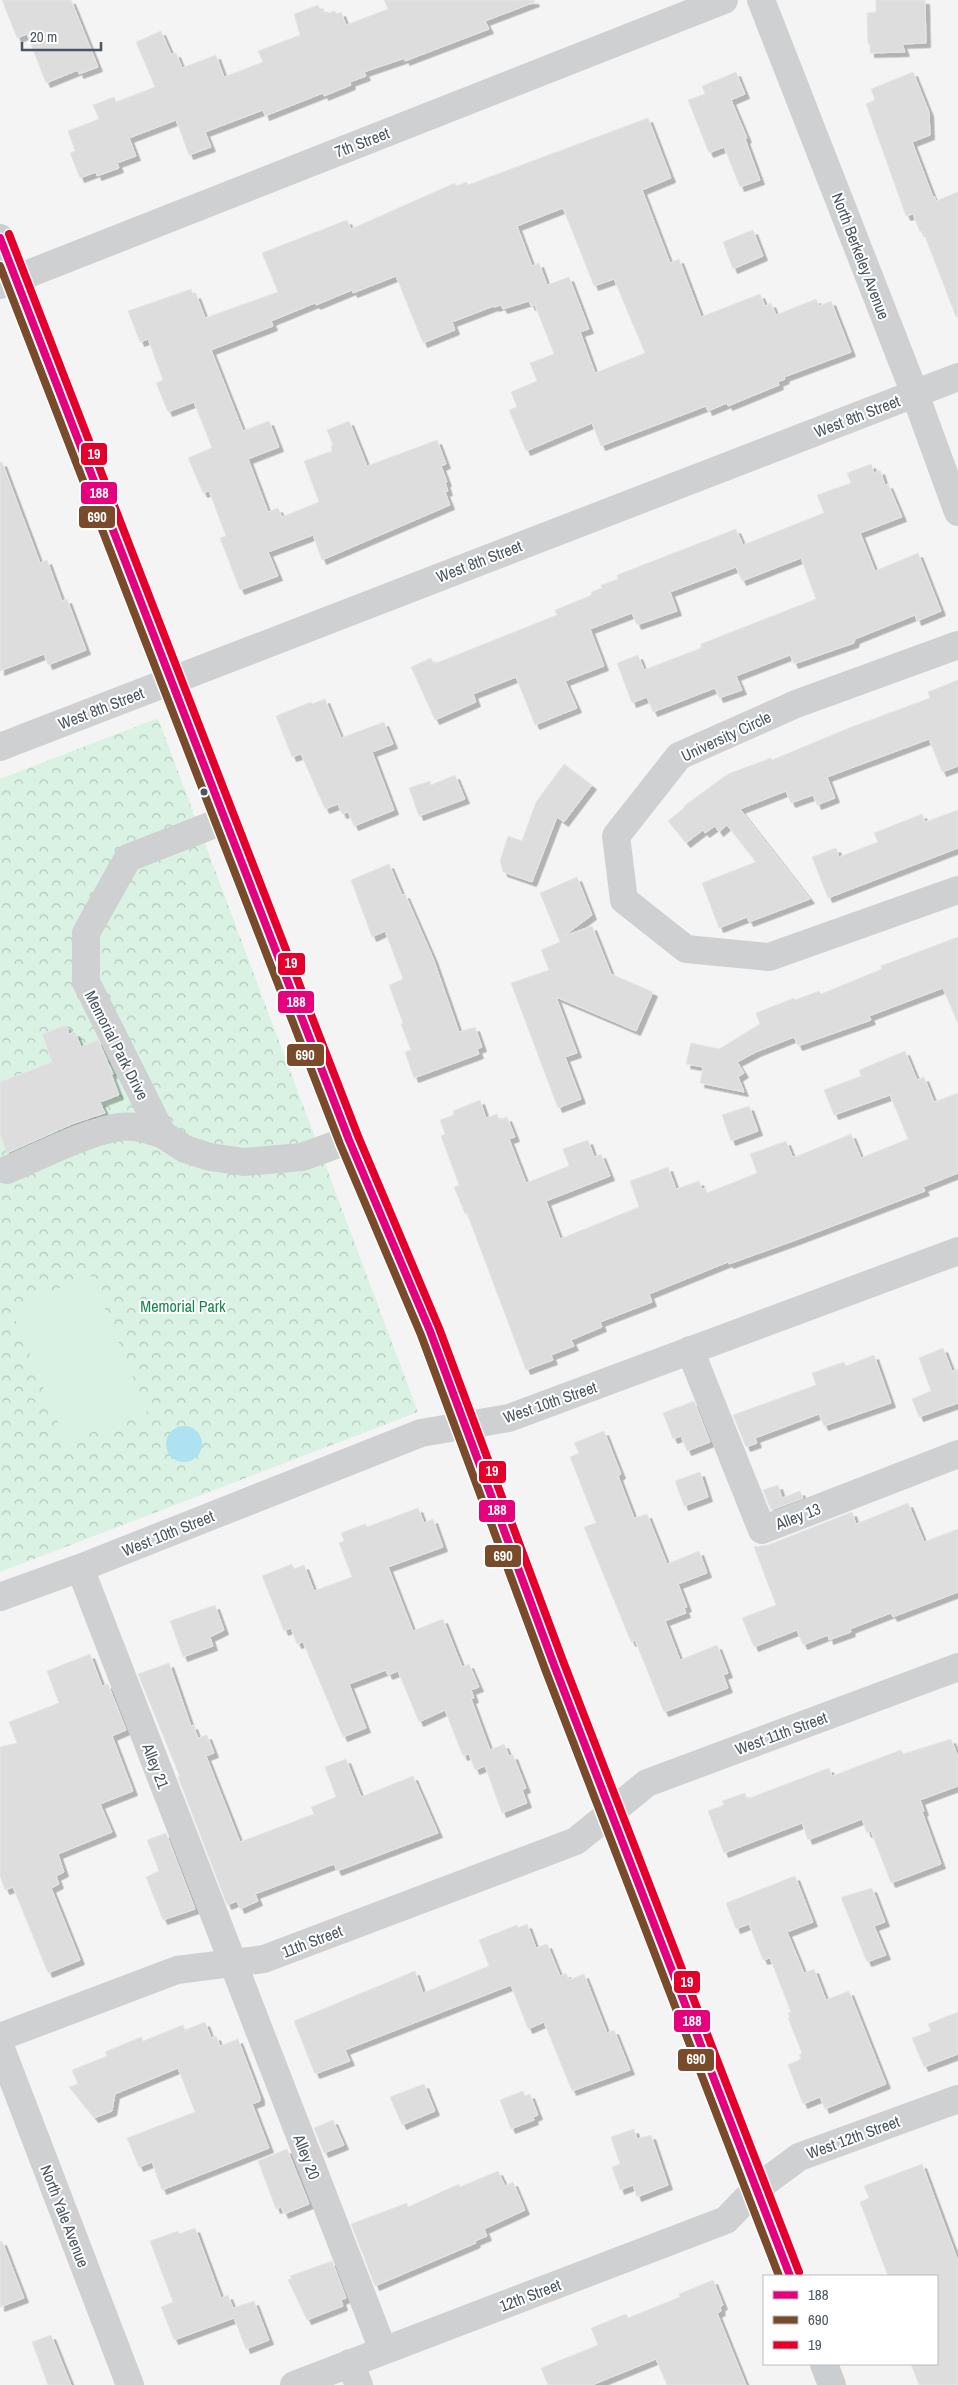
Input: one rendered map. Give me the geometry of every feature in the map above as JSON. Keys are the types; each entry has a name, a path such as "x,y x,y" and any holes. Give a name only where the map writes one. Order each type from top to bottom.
{"main road":[{"path":"0,238 8,282 172,680 349,1140 430,1331 464,1426 611,1812 790,2275"},
{"path":"824,2365 832,2385"}],"street":[{"name":"7th Street","path":"8,282 724,0"},
{"name":"North Berkeley Avenue","path":"761,0 915,394 958,512"},
{"name":"West 8th Street","path":"0,747 958,377"},
{"name":"University Circle","path":"958,645 796,704 679,756 616,836 624,900 686,949 769,957 958,890"},
{"name":"Memorial Park Drive","path":"162,1134 86,982 86,933 128,858 225,820"},
{"name":"Memorial Park Drive","path":"7,1170 100,1132 120,1127 135,1127 162,1134 185,1149 210,1157 244,1162 302,1157 349,1140"},
{"name":"West 10th Street","path":"0,1597 80,1568 421,1433 509,1418 958,1251"},
{"name":"Alley 13","path":"690,1350 762,1530 958,1454"},
{"name":"Alley 21","path":"80,1568 232,1963"},
{"name":"West 11th Street","path":"611,1812 647,1783 958,1667"},
{"name":"11th Street","path":"0,2037 177,1970 264,1959 576,1841 611,1812"},
{"name":"Alley 20","path":"232,1963 383,2350"},
{"name":"North Yale Avenue","path":"0,2046 130,2385"},
{"name":"West 12th Street","path":"756,2190 798,2157 958,2099"},
{"name":"12th Street","path":"294,2385 355,2374 383,2350 726,2220 756,2190"}],"green space":[{"name":"Memorial Park","path":"158,718 418,1412 0,1572 0,779"},
{"path":"92,1276 147,1412 66,1442 10,1307"}],"water":[{"path":"184,1426 196,1432 202,1444 196,1456 184,1462 172,1456 166,1444 172,1432"}],"building":[{"path":"2,0 71,0 98,67 79,74 78,70 46,83 27,34 17,38"},
{"path":"384,0 534,0 535,2 485,21 489,29 405,61 405,58 364,72 366,76 350,82 351,85 324,96 323,93 265,116 263,110 205,132 211,147 189,155 176,120 129,138 136,156 117,163 119,168 97,176 96,172 80,178 70,153 75,151 68,131 99,119 93,105 114,97 116,102 155,87 136,42 161,31 171,54 176,53 182,68 216,55 224,77 263,62 258,51 300,35 294,14 318,5 320,9 323,8 325,14 335,11 336,14 341,12 346,25 388,9"},
{"path":"876,0 925,0 926,43 902,44 905,52 870,53 867,13 876,12"},
{"path":"736,72 745,94 731,100 747,138 745,139 760,180 740,187 724,147 709,153 688,100 705,94 702,86"},
{"path":"913,72 929,112 930,135 912,142 936,201 958,192 958,317 956,317 923,231 920,232 913,214 906,216 866,104 875,100 871,89"},
{"path":"648,118 671,178 642,190 670,263 679,259 701,317 760,294 765,306 771,303 776,315 816,299 819,306 831,301 851,352 784,377 785,379 778,382 779,385 728,406 727,403 708,411 706,406 601,446 592,423 526,451 509,410 517,407 511,392 537,381 530,363 554,354 535,305 531,306 529,301 503,309 501,305 494,306 452,322 455,330 423,343 396,276 353,293 352,290 316,305 315,303 271,321 273,326 211,350 243,431 269,421 279,447 248,459 268,512 278,508 282,517 319,502 304,461 332,451 331,446 333,445 327,430 349,421 367,466 437,440 446,464 441,466 447,482 445,482 448,491 445,492 450,505 322,560 313,535 268,552 278,576 240,590 220,538 226,536 209,491 203,493 188,458 212,448 194,402 168,412 156,383 163,380 148,339 140,342 128,311 191,289 193,295 196,294 205,318 278,292 262,253 347,220 351,229 455,183 456,186 467,182 468,185","holes":["563,208 594,286 614,279 645,353 595,373 580,332 589,329 569,277 547,285 539,263 532,266 517,226"]},
{"path":"753,230 763,256 733,269 723,242"},
{"path":"2,462 40,563 47,560 62,601 67,599 86,650 48,665 44,654 0,671 0,463"},
{"path":"871,464 874,473 880,470 885,485 888,484 902,517 860,533 875,571 918,553 941,611 917,621 915,615 855,639 854,643 794,664 790,655 736,676 742,690 719,698 715,688 653,712 647,697 632,703 617,663 638,655 644,670 701,648 701,644 816,599 801,558 742,581 736,567 670,592 677,611 637,625 632,613 590,629 604,666 565,681 577,708 535,725 516,677 473,694 476,702 435,720 411,667 431,658 434,664 557,615 555,610 592,595 591,592 602,588 601,585 618,579 617,575 736,529 743,545 824,513 817,495 851,483 847,473"},
{"path":"958,680 958,766 942,772 929,739 827,777 835,798 817,805 813,795 791,803 786,791 740,809 810,899 749,922 747,917 719,928 702,883 756,862 727,825 719,832 715,826 705,833 703,830 686,843 668,821 684,806 728,774 771,758 772,760 849,728 930,698 928,692"},
{"path":"325,699 341,738 384,722 393,744 372,752 394,810 354,826 348,812 342,814 338,804 325,809 301,754 292,757 276,716 311,702 312,704"},
{"path":"564,764 592,785 564,822 557,817 532,882 503,872 500,861 508,836 522,841 536,802"},
{"path":"455,775 465,799 419,816 409,788 430,781 431,785"},
{"path":"958,810 958,848 828,898 812,857 836,848 839,857 878,842 874,833 922,814 925,822"},
{"path":"389,864 402,895 405,894 433,958 459,1032 475,1027 482,1047 477,1049 479,1054 414,1078 405,1052 411,1050 389,985 403,979 385,931 372,937 351,880"},
{"path":"577,877 592,915 564,936 592,926 611,974 653,992 636,1031 556,997 577,1053 565,1057 581,1099 558,1108 511,983 549,970 541,950 560,942 540,893"},
{"path":"958,937 958,1024 943,988 869,1016 871,1020 798,1046 794,1037 756,1052 737,1062 744,1073 738,1077 744,1092 700,1083 703,1067 686,1064 691,1043 719,1049 760,1024 756,1013 794,998 795,1000 819,991 821,994 882,969 881,966"},
{"path":"66,1025 69,1034 75,1032 81,1047 98,1040 113,1074 111,1074 119,1095 100,1102 105,1113 72,1124 7,1153 0,1134 0,1082 52,1062 42,1034"},
{"path":"905,1051 917,1080 924,1077 934,1102 958,1093 958,1173 923,1187 925,1191 793,1241 729,1264 728,1262 649,1294 652,1302 600,1322 602,1327 571,1340 574,1346 551,1355 553,1360 526,1370 467,1213 465,1214 454,1187 459,1185 441,1136 445,1134 440,1120 454,1115 453,1111 480,1100 486,1118 497,1114 499,1120 507,1117 515,1137 509,1139 526,1183 569,1166 563,1149 588,1140 594,1157 601,1154 610,1176 546,1201 560,1239 639,1207 630,1181 668,1167 676,1189 699,1181 702,1189 705,1188 707,1193 757,1173 750,1154 786,1141 792,1156 795,1157 851,1134 861,1158 908,1139 890,1095 834,1115 824,1090 861,1076 859,1070"},
{"path":"749,1106 758,1131 731,1141 722,1115"},
{"path":"943,1348 952,1371 958,1369 958,1403 919,1417 912,1399 931,1391 919,1358"},
{"path":"874,1355 891,1403 824,1426 819,1414 755,1438 757,1443 746,1447 733,1415 816,1385 812,1373 844,1362 846,1366"},
{"path":"694,1401 710,1442 687,1451 681,1436 673,1439 663,1413"},
{"path":"604,1431 621,1474 618,1476 634,1518 647,1514 667,1564 699,1551 707,1573 678,1584 687,1607 684,1608 686,1613 665,1621 680,1660 717,1645 728,1673 723,1675 728,1688 664,1712 635,1640 631,1642 584,1527 596,1523 570,1457 579,1453 574,1443"},
{"path":"700,1472 708,1497 684,1506 675,1481"},
{"path":"778,1485 782,1498 800,1491 803,1498 771,1510 763,1490"},
{"path":"908,1503 924,1542 958,1529 958,1592 893,1617 891,1613 850,1629 851,1632 829,1640 828,1635 803,1645 797,1630 754,1647 742,1618 776,1605 754,1547 768,1545 852,1512 856,1524"},
{"path":"418,1508 424,1523 433,1519 443,1547 388,1567 413,1631 443,1619 462,1667 469,1664 479,1687 471,1690 474,1698 471,1699 490,1750 504,1744 509,1756 513,1755 526,1788 522,1790 527,1803 502,1813 485,1766 475,1770 469,1754 463,1756 445,1710 419,1722 398,1671 388,1675 386,1670 349,1684 366,1728 343,1737 303,1642 297,1644 291,1628 284,1631 262,1576 292,1564 294,1569 304,1565 314,1591 352,1577 339,1543 344,1541 341,1533 365,1524 367,1527"},
{"path":"215,1605 224,1630 210,1637 213,1646 183,1657 170,1621"},
{"path":"90,1654 102,1686 108,1684 126,1730 112,1736 133,1791 100,1804 112,1832 58,1854 64,1872 56,1876 59,1884 51,1888 80,1960 48,1973 13,1887 5,1890 0,1876 0,1747 17,1743 9,1722 59,1703 47,1671"},
{"path":"169,1663 191,1726 193,1725 198,1738 207,1735 214,1753 206,1756 240,1842 314,1814 311,1807 336,1797 325,1767 346,1759 361,1797 413,1776 438,1833 337,1871 334,1864 255,1894 258,1901 240,1909 237,1901 227,1905 178,1777 180,1777 138,1674"},
{"path":"951,1739 958,1757 958,1786 920,1800 924,1811 922,1812 941,1864 891,1883 871,1831 867,1833 862,1819 808,1840 802,1823 724,1853 708,1811 724,1805 722,1801 745,1793 747,1799 829,1768 832,1776 901,1750 903,1754"},
{"path":"166,1833 195,1909 163,1920 146,1877 159,1871 147,1840"},
{"path":"795,1876 813,1922 787,1932 804,1973 814,1969 826,2000 849,1991 886,2084 825,2109 820,2097 803,2104 788,2065 801,2059 799,2055 802,2053 788,2018 790,2018 788,2013 791,2012 770,1958 763,1960 749,1924 736,1929 726,1903"},
{"path":"872,1888 885,1922 874,1926 886,1955 867,1962 842,1897"},
{"path":"527,1924 536,1948 547,1944 560,1976 566,1973 569,1980 584,1974 607,2033 614,2030 630,2070 572,2091 544,2022 528,2029 511,1985 345,2050 350,2061 315,2074 294,2021 415,1971 423,1993 489,1966 479,1940 517,1925 518,1928"},
{"path":"958,2012 958,2054 924,2067 912,2038 931,2031 928,2024"},
{"path":"205,2022 211,2038 216,2036 220,2046 238,2039 260,2097 260,2101 252,2104 269,2148 162,2190 152,2162 139,2167 127,2138 195,2112 178,2068 115,2094 112,2111 94,2118 69,2087 78,2084 72,2070 107,2056 105,2052 141,2037 143,2041 183,2025 185,2030"},
{"path":"424,2084 435,2111 402,2125 390,2097"},
{"path":"523,2091 525,2096 530,2094 538,2115 533,2117 534,2120 511,2129 500,2100"},
{"path":"333,2120 344,2145 324,2153 314,2128"},
{"path":"634,2129 637,2139 651,2135 668,2185 637,2197 633,2185 620,2190 612,2167 620,2164 611,2137"},
{"path":"287,2149 309,2204 284,2214 281,2207 276,2209 258,2161"},
{"path":"922,2164 958,2261 958,2385 919,2385 911,2365 938,2365 938,2275 888,2275 860,2202 869,2198 864,2186"},
{"path":"498,2171 505,2186 513,2182 525,2210 484,2229 487,2236 475,2241 476,2243 375,2286 351,2224 407,2203 408,2207 459,2184 460,2187"},
{"path":"195,2228 221,2298 228,2295 233,2308 254,2301 269,2340 246,2349 234,2318 174,2340 161,2307 173,2302 150,2241 178,2231 179,2234"},
{"path":"2,2241 24,2298 0,2307 0,2242"},
{"path":"332,2261 346,2298 341,2300 343,2306 307,2320 288,2280 292,2278 290,2276"},
{"path":"713,2280 723,2305 720,2307 721,2311 717,2313 746,2385 667,2385 656,2359 592,2385 548,2385 541,2368 598,2345 591,2328 626,2314 628,2318 680,2297 679,2294"},
{"path":"51,2335 71,2385 48,2385 32,2342"}],"transit line":[{"name":"19","path":"9,234 358,1136 439,1328 563,1661 799,2272"},
{"name":"188","path":"0,238 349,1140 430,1331 554,1665 790,2275"},
{"name":"690","path":"0,266 340,1144 421,1335 545,1669 779,2275"}]}
